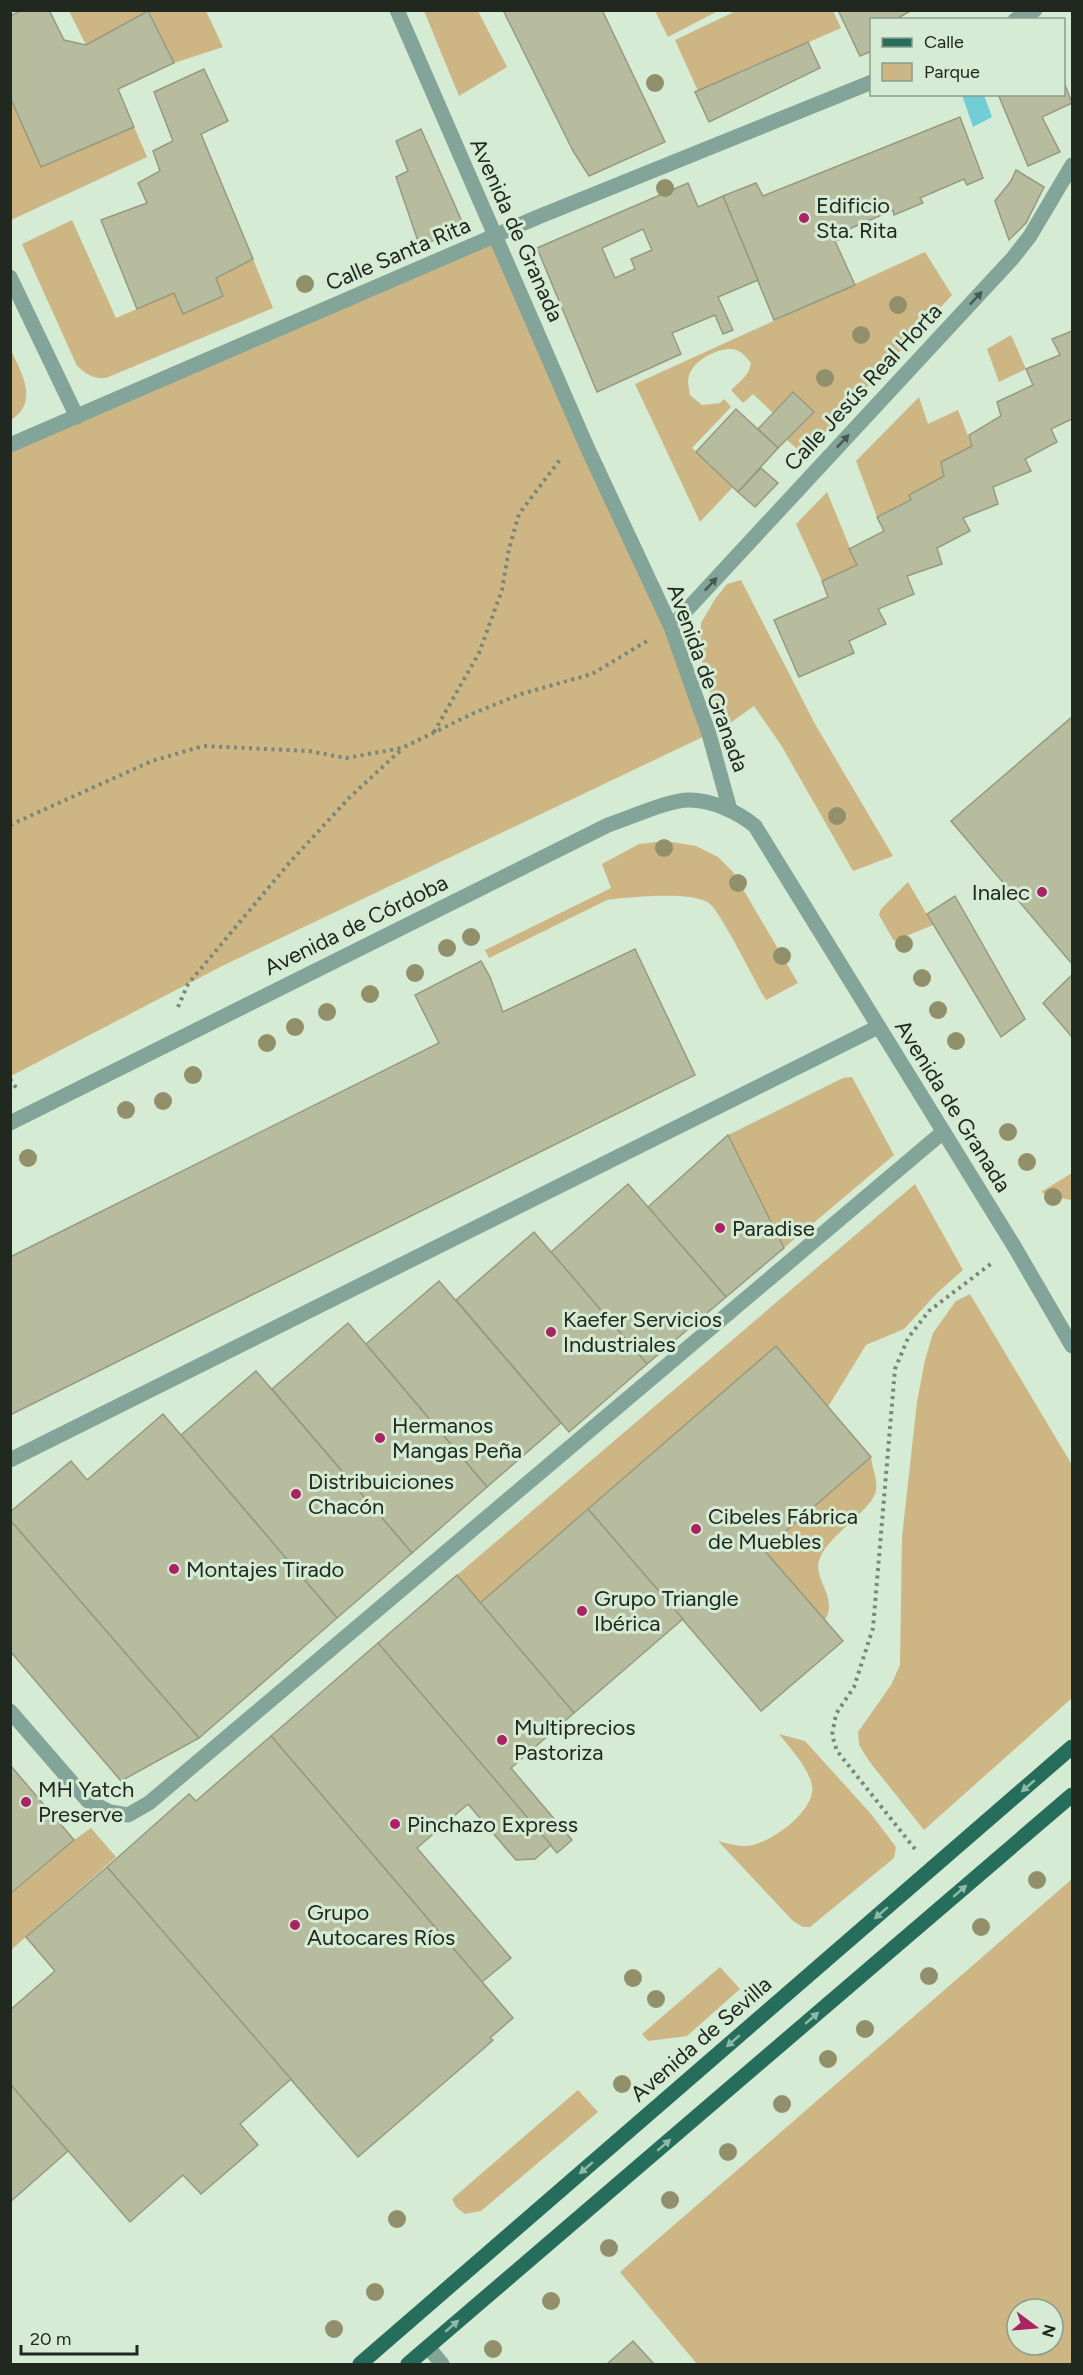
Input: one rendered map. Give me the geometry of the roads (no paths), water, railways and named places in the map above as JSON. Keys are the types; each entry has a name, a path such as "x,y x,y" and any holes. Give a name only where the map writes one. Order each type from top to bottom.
{"main road":[{"name":"Avenida de Sevilla","path":"360,2364 1072,1747"},
{"path":"408,2364 1072,1795"}],"street":[{"name":"Avenida de Granada","path":"397,10 587,447 671,627 709,735 730,810 755,826 1014,1246 1072,1346"},
{"path":"1019,18 1035,10"},
{"name":"Calle Santa Rita","path":"10,445 494,237 870,83"},
{"name":"Calle Jesús Real Horta","path":"671,627 1012,259 1036,227 1072,165"},
{"path":"10,277 77,417"},
{"name":"Avenida de Córdoba","path":"10,1123 608,825 679,801 690,800 730,810"},
{"path":"10,1460 878,1027"},
{"path":"10,1711 88,1802 110,1812 128,1815 149,1803 943,1132"},
{"path":"428,2348 442,2364"}],"water":[{"path":"962,96 984,96 992,117 973,127"}],"place":[{"name":"Edificio Sta. Rita","path":"804,218"},
{"name":"Inalec","path":"1042,892"},
{"name":"Paradise","path":"720,1228"},
{"name":"Kaefer Servicios Industriales","path":"551,1332"},
{"name":"Hermanos Mangas Peña","path":"380,1438"},
{"name":"Distribuiciones Chacón","path":"296,1494"},
{"name":"Cibeles Fábrica de Muebles","path":"696,1529"},
{"name":"Montajes Tirado","path":"174,1569"},
{"name":"Grupo Triangle Ibérica","path":"582,1611"},
{"name":"Multiprecios Pastoriza","path":"502,1740"},
{"name":"MH Yatch Preserve","path":"26,1802"},
{"name":"Pinchazo Express","path":"395,1824"},
{"name":"Grupo Autocares Ríos","path":"295,1925"}]}
